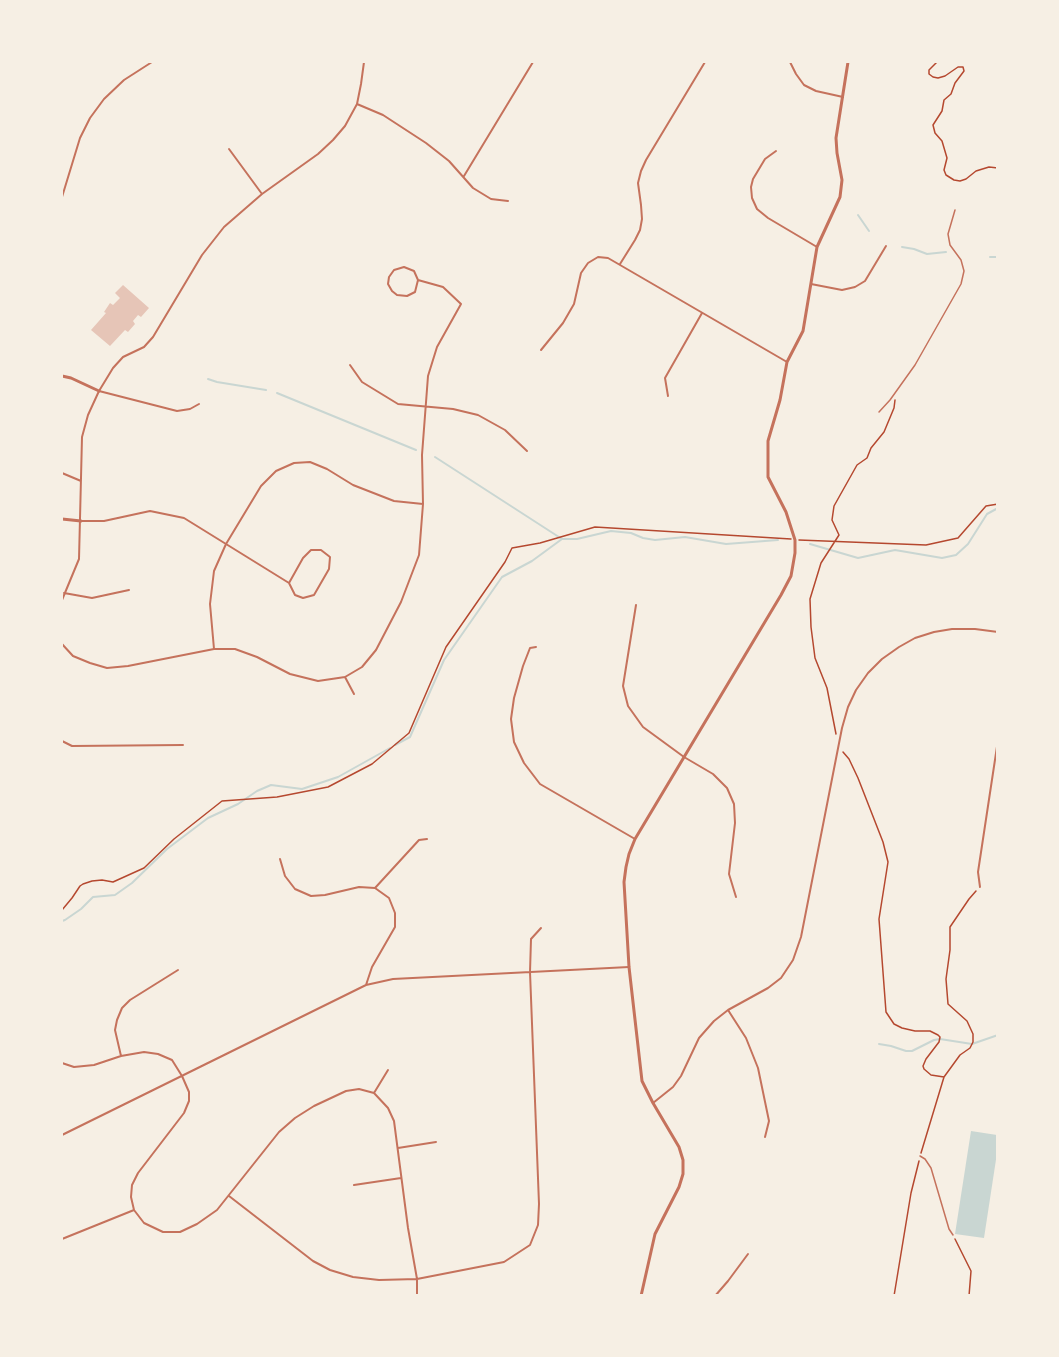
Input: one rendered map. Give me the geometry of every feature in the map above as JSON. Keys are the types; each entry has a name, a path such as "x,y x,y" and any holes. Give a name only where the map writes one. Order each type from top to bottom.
{"street":[{"path":"62,197 80,138 90,118 104,99 124,80 152,62"},
{"path":"62,600 80,559 82,436 88,415 99,391 113,368 123,357 144,347 153,338 202,255 224,227 262,194 318,154 345,126 357,104 364,62"},
{"path":"464,176 533,62"},
{"path":"620,264 640,230 642,219 639,183 641,171 705,62"},
{"path":"790,62 804,84 816,91 843,97"},
{"path":"641,1296 655,1234 679,1187 683,1174 683,1160 679,1147 642,1081 629,967 624,882 628,854 782,595 791,576 795,540 786,512 768,477 768,441 780,400 787,362 804,331 817,247 840,196 842,180 836,138 849,62"},
{"path":"357,104 383,116 426,143 449,160 473,188 491,199 508,201"},
{"path":"229,149 262,194"},
{"path":"776,151 765,159 753,179 752,198 757,209 768,218 817,247"},
{"path":"811,284 842,290 855,287 865,281 886,246"},
{"path":"541,350 563,323 574,304 581,273 588,263 598,257 608,258 620,264 787,362"},
{"path":"404,267 414,271 418,280 415,292 407,296 397,296 388,284 389,277 394,270 404,267"},
{"path":"62,644 73,656 106,668 128,666 214,649 235,649 257,657 290,674 318,681 345,677 362,667 376,650 401,602 419,555 423,504 422,455 428,376 437,347 461,304 443,287 418,280"},
{"path":"668,396 665,378 702,312"},
{"path":"350,365 362,382 398,404 453,409 478,415 505,430 526,451"},
{"path":"62,376 99,391 177,411 190,409 199,404"},
{"path":"214,649 210,604 214,571 226,544 261,486 276,471 294,463 310,462 327,469 353,485 394,501 423,504"},
{"path":"62,473 81,480"},
{"path":"62,519 104,521 150,511 184,518 289,584 295,594 303,598 314,595 329,569 330,557 321,549 311,550 303,558 289,584"},
{"path":"64,593 92,598 129,590"},
{"path":"636,605 623,687 628,706 643,727 684,757 713,774 727,788 734,804 735,823 729,874 736,897"},
{"path":"653,1103 673,1087 681,1076 699,1038 714,1021 781,978 793,960 801,937 842,728 856,690 875,666 899,647 934,632 975,629 998,632"},
{"path":"536,647 530,648 523,666 511,719 514,742 524,764 540,784 635,839"},
{"path":"345,677 354,694"},
{"path":"980,887 978,872 998,740"},
{"path":"62,741 72,746 183,746"},
{"path":"375,888 419,840 427,839"},
{"path":"280,859 285,876 295,889 311,896 359,887 375,888 389,898 395,913 395,927 372,967 366,985"},
{"path":"229,1196 313,1261 330,1270 353,1277 379,1280 417,1278 504,1262 530,1245 538,1225 539,1204 530,972 531,939 541,928"},
{"path":"62,1135 366,985 393,979 629,967"},
{"path":"121,1056 115,1030 122,1008 130,1000 178,970"},
{"path":"728,1010 746,1038 758,1068 769,1121 765,1137"},
{"path":"62,1063 74,1066 94,1065 121,1056 144,1052 158,1054 172,1060 182,1076 189,1092 189,1101 184,1113 138,1173 132,1185 131,1197 134,1210 144,1223 163,1232 180,1232 197,1224 217,1210 279,1132 295,1118 346,1091 359,1089 374,1094 392,1114 417,1278 417,1296"},
{"path":"374,1094 388,1070"},
{"path":"398,1149 436,1142"},
{"path":"354,1185 401,1178"},
{"path":"62,1239 134,1210"},
{"path":"715,1296 748,1254"}],"lane":[{"path":"879,412 891,400 915,365 961,284 964,271 961,260 950,245 948,234 955,210"},
{"path":"920,1156 931,1168 949,1229 953,1235"}],"path":[{"path":"937,62 929,70 929,74 933,77 945,76 958,67 963,67 964,71 955,83 951,94 944,100 942,111 933,125 935,133 942,141 947,158 944,170 946,175 954,180 963,180 976,171 990,167 998,168"},
{"path":"836,735 827,688 815,658 810,599 821,563 839,535 832,520 834,506 857,465 867,458 871,448 884,432 894,408 897,391"},
{"path":"62,910 83,884 102,880 112,882 144,868 174,839 222,801 277,797 328,787 372,764 409,734 446,647 505,562 512,548 540,543 595,527 795,540 927,545 958,538 986,506 998,504"},
{"path":"838,747 849,759 858,778 883,842 888,862 879,910 886,1012 894,1024 902,1028 930,1032 940,1037 924,1063 924,1069 931,1075 944,1077"},
{"path":"894,1296 911,1193 944,1077 960,1055 971,1046 973,1038 967,1021 948,1004 946,980 950,927 980,887"},
{"path":"953,1235 971,1271 969,1296"}],"shaded area":[{"path":"971,1131 997,1135 997,1153 984,1238 955,1234"}],"building":[{"path":"123,285 149,308 141,317 138,315 133,321 135,324 128,332 125,330 110,346 91,330 106,313 104,312 110,303 113,305 120,298 115,293"}],"waterway":[{"path":"858,215 869,231"},
{"path":"902,247 927,254 946,252"},
{"path":"990,257 998,257"},
{"path":"208,379 266,390"},
{"path":"277,393 416,450"},
{"path":"435,457 562,539 577,539 611,531 631,533 655,540 685,537 726,544 778,540"},
{"path":"810,544 858,558 895,550 942,558 956,555 968,544 987,514 998,508"},
{"path":"395,745 410,737 444,660 502,577 532,561 562,539"},
{"path":"62,921 81,909 93,897 115,895 132,883 167,849 208,818 238,804 257,791 271,785 302,789 338,777 390,748"},
{"path":"879,1044 912,1051 934,1040 972,1044 998,1035"}]}
